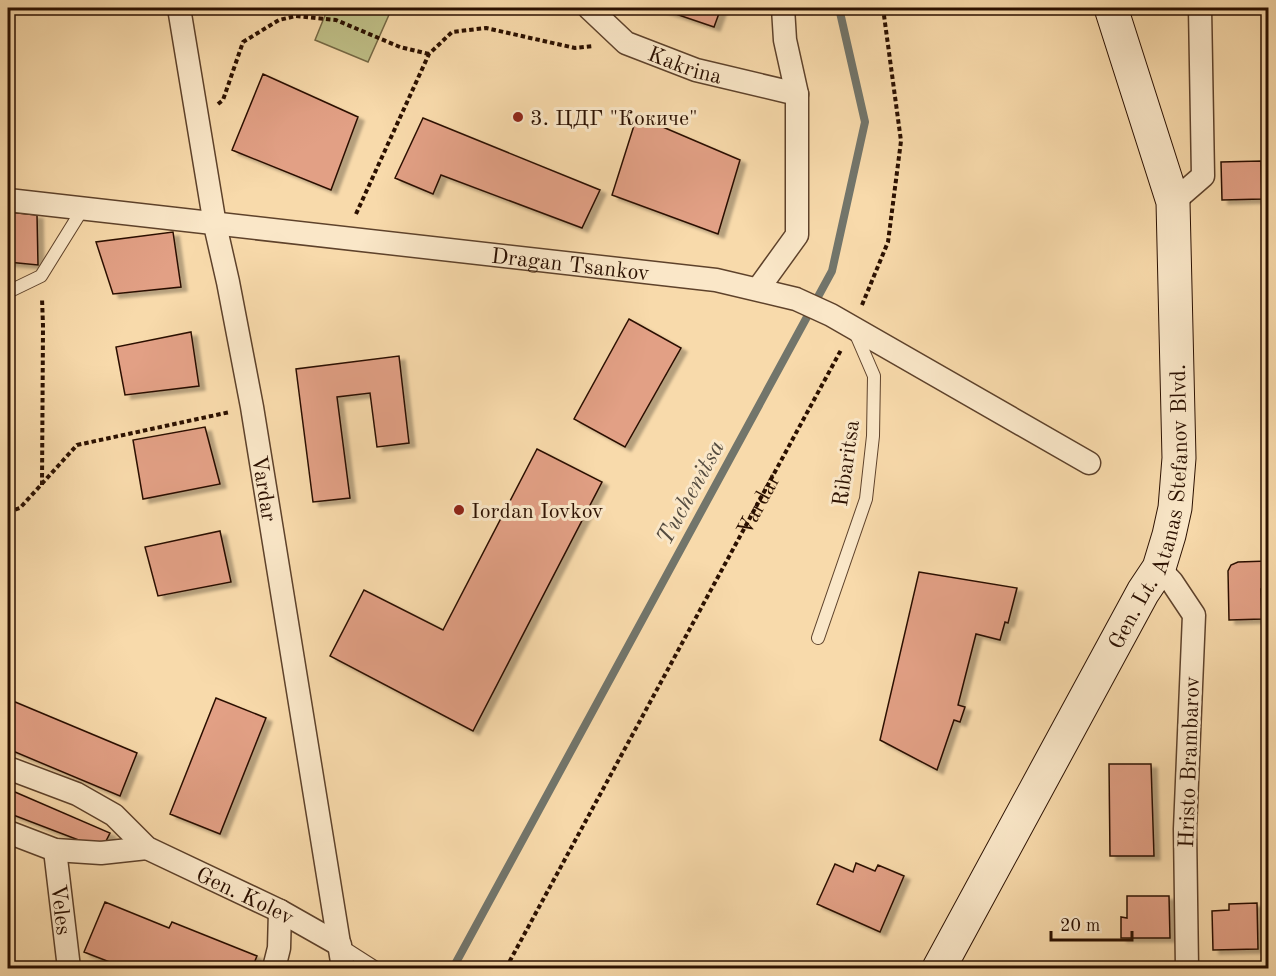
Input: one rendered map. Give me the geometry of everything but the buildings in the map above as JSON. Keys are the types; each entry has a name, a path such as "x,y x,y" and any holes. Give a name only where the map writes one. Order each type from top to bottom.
{"main road":[{"name":"Gen. Lt. Atanas Stefanov Blvd.","path":"939,969 1143,592 1159,568 1175,508 1179,459 1173,202 1111,8"}],"street":[{"name":"Vardar","path":"179,8 215,225 252,407 343,969"},
{"name":"Kakrina","path":"589,8 626,43 696,70 797,94"},
{"path":"758,289 797,235 797,94 785,40 783,8"},
{"path":"1173,202 1203,176 1200,8"},
{"name":"Dragan Tsankov","path":"8,201 716,280 758,289 796,299 829,314 1089,463"},
{"name":"Hristo Brambarov","path":"1159,568 1172,582 1194,615 1185,829 1187,969"},
{"name":"Gen. Kolev","path":"8,768 77,794 114,815 147,848 280,911 340,945"},
{"path":"8,832 55,850 101,853 147,848"},
{"name":"Veles","path":"55,850 69,969"},
{"path":"274,969 279,948 280,911"}],"lane":[{"path":"8,292 41,276 82,210"},
{"name":"Ribaritsa","path":"818,638 866,499 873,436 874,376 853,328"},
{"path":"340,945 375,969"}],"path":[{"name":"Vardar","path":"506,969 853,328 888,242 901,141 883,8"},
{"path":"198,121 223,100 243,42 279,20 296,16 336,20 400,47 429,54"},
{"path":"345,239 429,54 452,32 486,28 575,48 626,43"},
{"path":"41,276 42,486"},
{"path":"8,512 20,508 77,446 252,407"}],"green space":[{"path":"328,8 392,8 368,62 315,40"}],"waterway":[{"name":"Tuchenitsa","path":"453,968 832,271 865,122 839,8"}],"place":[{"name":"3. ЦДГ \"Кокиче\"","path":"518,117"},
{"name":"Iordan Iovkov","path":"459,510"}]}
